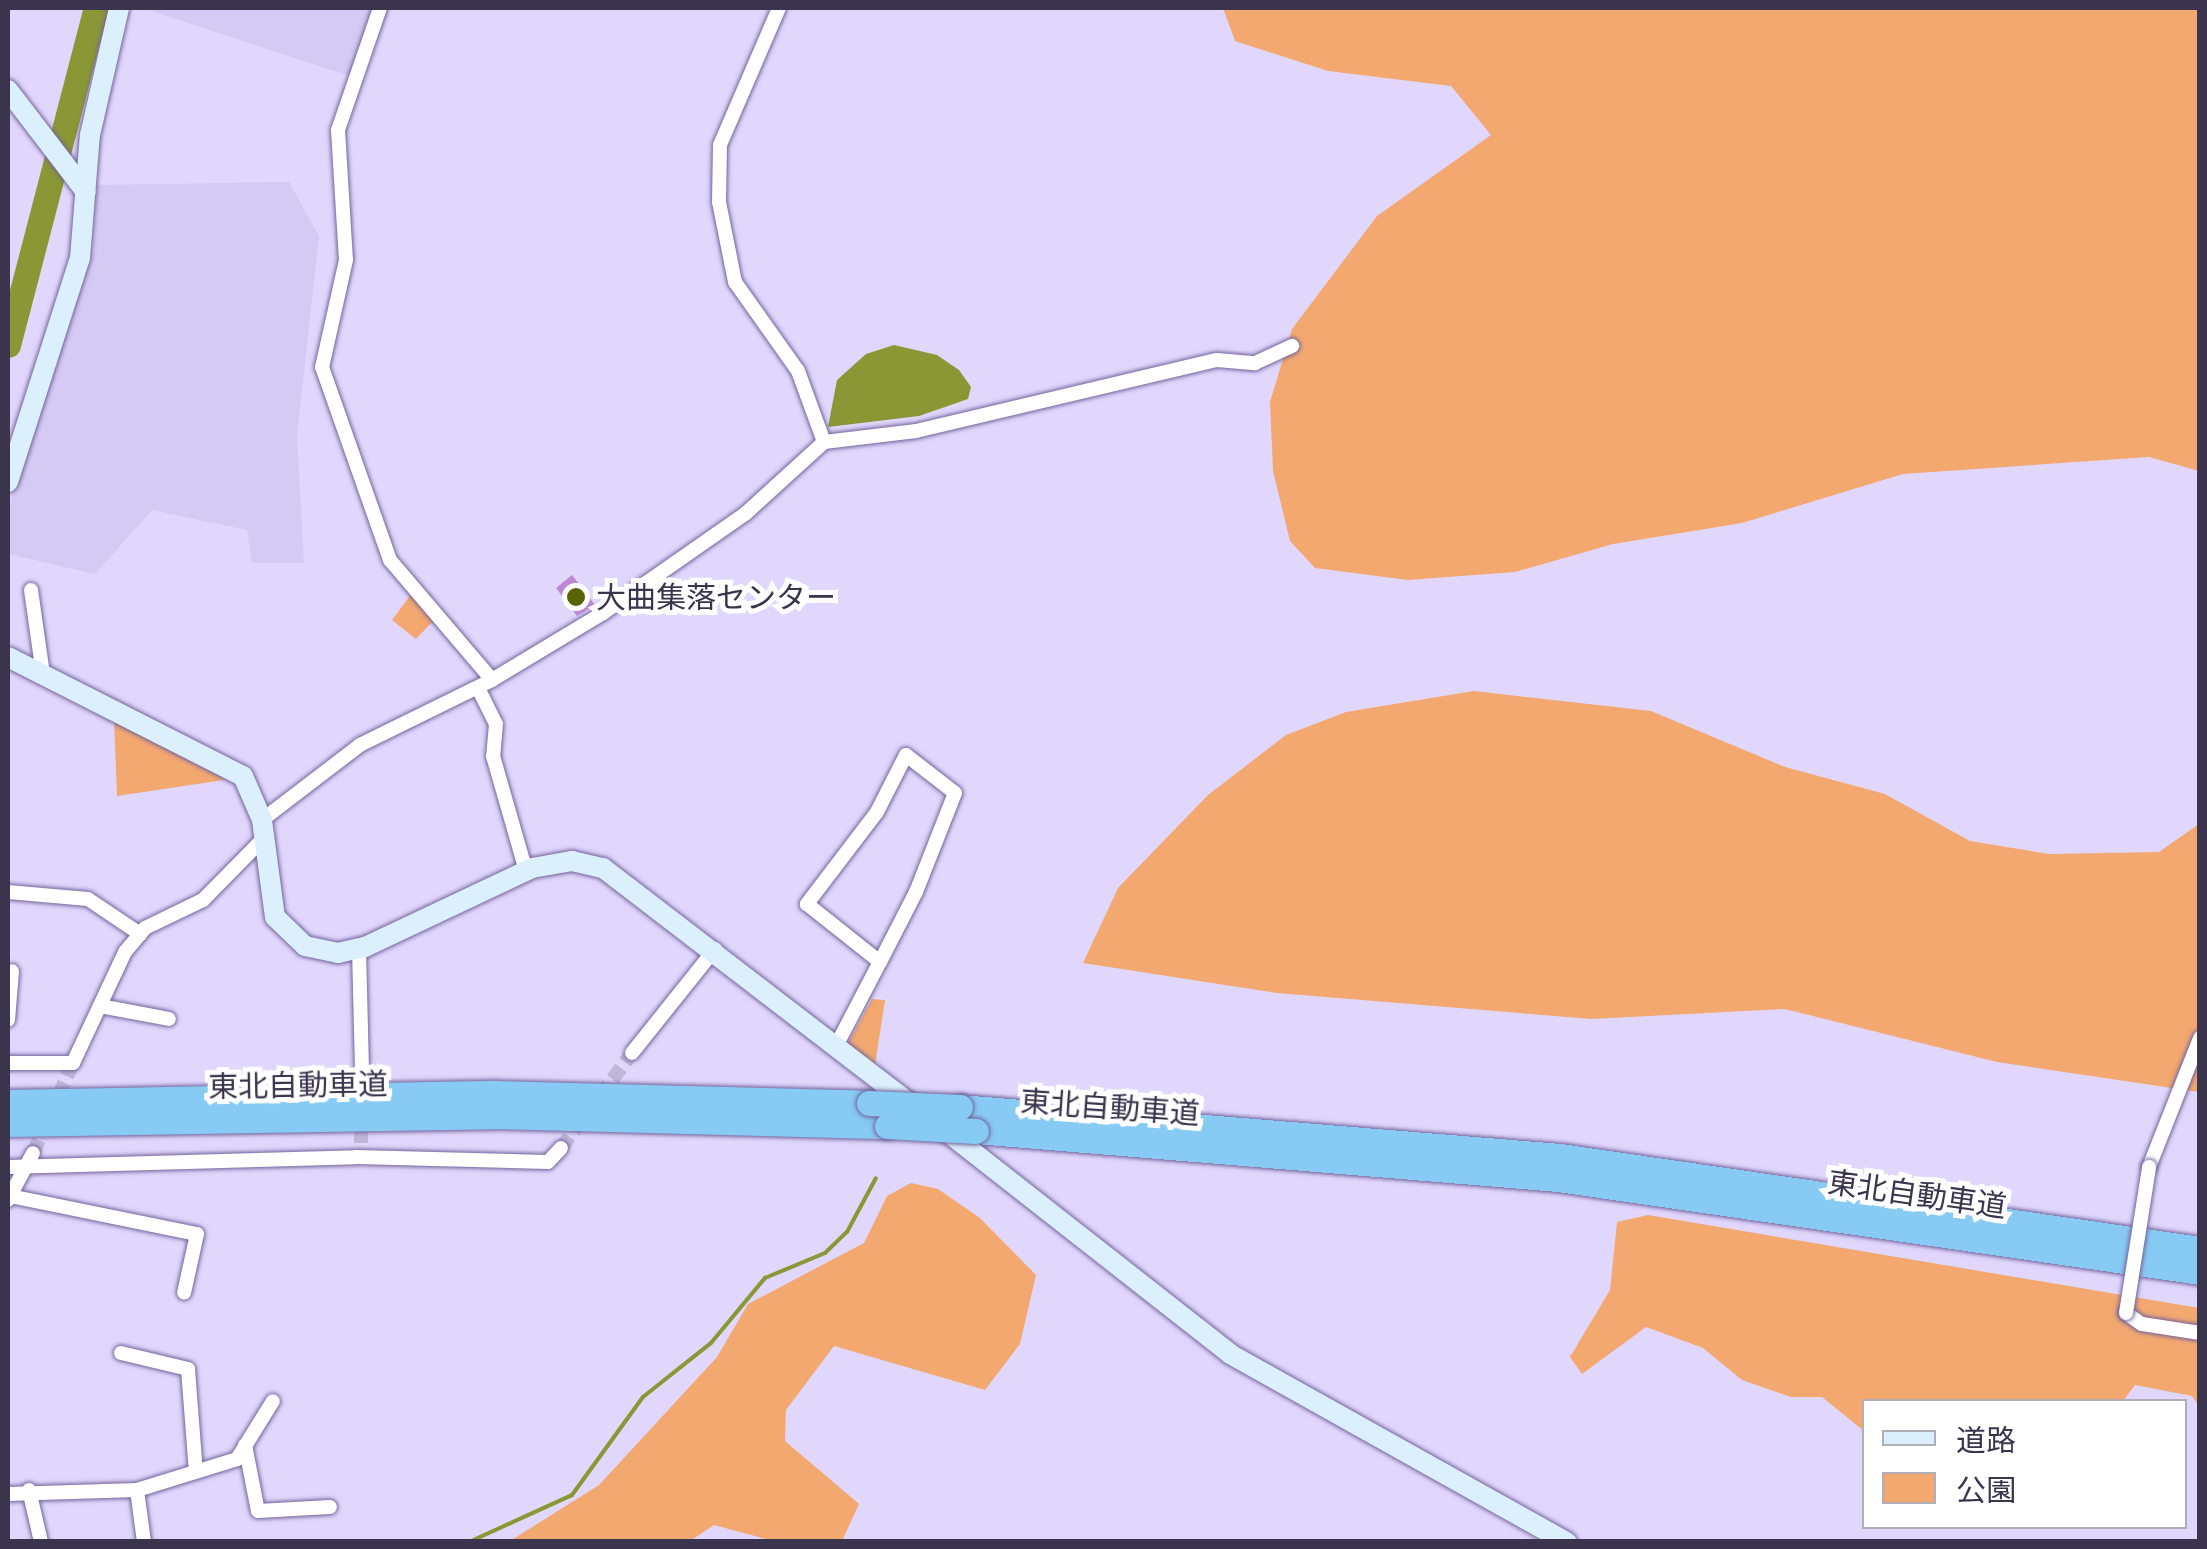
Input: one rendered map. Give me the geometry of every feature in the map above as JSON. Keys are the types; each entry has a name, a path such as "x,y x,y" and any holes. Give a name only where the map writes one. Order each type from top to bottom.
{"highway":[{"name":"東北自動車道","path":"8,1102 496,1093 960,1107 1560,1156 2200,1249"},
{"name":"東北自動車道","path":"8,1124 496,1116 976,1130 1558,1178 2200,1272"}],"street":[{"path":"8,482 12,453 80,258 86,192 119,8"},
{"path":"380,8 338,130 346,260 322,367 390,560 492,680"},
{"path":"779,8 720,145 719,202 735,282 798,370 824,442"},
{"path":"8,90 86,192"},
{"path":"8,1063 73,1063 140,934 203,900 262,830 360,745 492,680 745,514 824,442 916,431 1217,360 1255,363 1292,346"},
{"path":"30,590 43,674"},
{"path":"8,660 228,764 243,776 262,830 275,917 287,934 338,953 359,948 526,871 572,862 602,868 714,949 1230,1354 1567,1542"},
{"path":"478,688 496,724 494,756 526,871"},
{"path":"836,1046 880,962 954,794 906,755 877,812 807,904 880,962"},
{"path":"8,892 88,900 140,934"},
{"path":"359,948 362,1067"},
{"path":"632,1053 714,949"},
{"path":"8,1020 12,971"},
{"path":"100,1006 169,1019"},
{"path":"2200,1038 2149,1167 2126,1312 2142,1324 2200,1333"},
{"path":"8,1167 30,1160 358,1150 548,1162 561,1148"},
{"path":"30,1160 9,1198 197,1234 184,1293"},
{"path":"122,1353 188,1370 196,1472"},
{"path":"8,1494 29,1490 137,1490 237,1459 273,1400"},
{"path":"246,1445 258,1512 330,1507"},
{"path":"29,1490 41,1542"},
{"path":"137,1490 144,1542"}],"shaded area":[{"path":"142,8 390,8 359,79"},
{"path":"289,182 319,236 297,436 304,563 252,563 247,530 152,510 95,574 8,554 8,509 94,249 97,185"},
{"path":"894,345 937,355 959,370 971,387 968,399 919,416 828,427 837,380 866,354"}],"green space":[{"path":"1223,8 2199,8 2199,471 2149,457 1903,474 1742,523 1613,544 1515,572 1408,580 1315,568 1290,541 1273,471 1270,402 1292,329 1377,216 1491,135 1451,86 1328,71 1235,41"},
{"path":"415,589 439,615 416,639 392,620"},
{"path":"1474,691 1651,711 1785,767 1885,794 1970,841 2049,854 2159,852 2199,824 2199,1092 1997,1062 1785,1009 1591,1019 1277,993 1083,963 1118,888 1208,795 1286,735 1346,712"},
{"path":"114,719 218,768 224,780 117,796"},
{"path":"872,999 885,1000 875,1065 847,1045"},
{"path":"911,1183 938,1189 980,1218 1036,1275 1020,1344 985,1390 834,1346 786,1410 785,1441 859,1504 842,1541 773,1541 714,1525 690,1541 510,1541 599,1485 717,1357 748,1304 864,1243 887,1196"},
{"path":"1648,1215 2199,1308 2199,1406 2192,1396 2135,1385 2124,1399 1862,1399 1862,1429 1822,1397 1791,1397 1742,1380 1703,1348 1646,1327 1582,1374 1570,1357 1610,1290 1617,1222"}],"building":[{"name":"大曲集落センター","path":"572,575 595,605 577,616 556,588"}],"waterway":[{"path":"8,345 96,8"},
{"path":"469,1542 572,1495 643,1397 711,1343 765,1278 825,1253 847,1232 876,1178"}],"tunnel":[{"path":"600,1096 632,1053"},
{"path":"33,1153 73,1063"},
{"path":"361,1143 362,1067"},
{"path":"561,1148 584,1117"}],"place":[{"name":"大曲集落センター","path":"576,597"}]}
